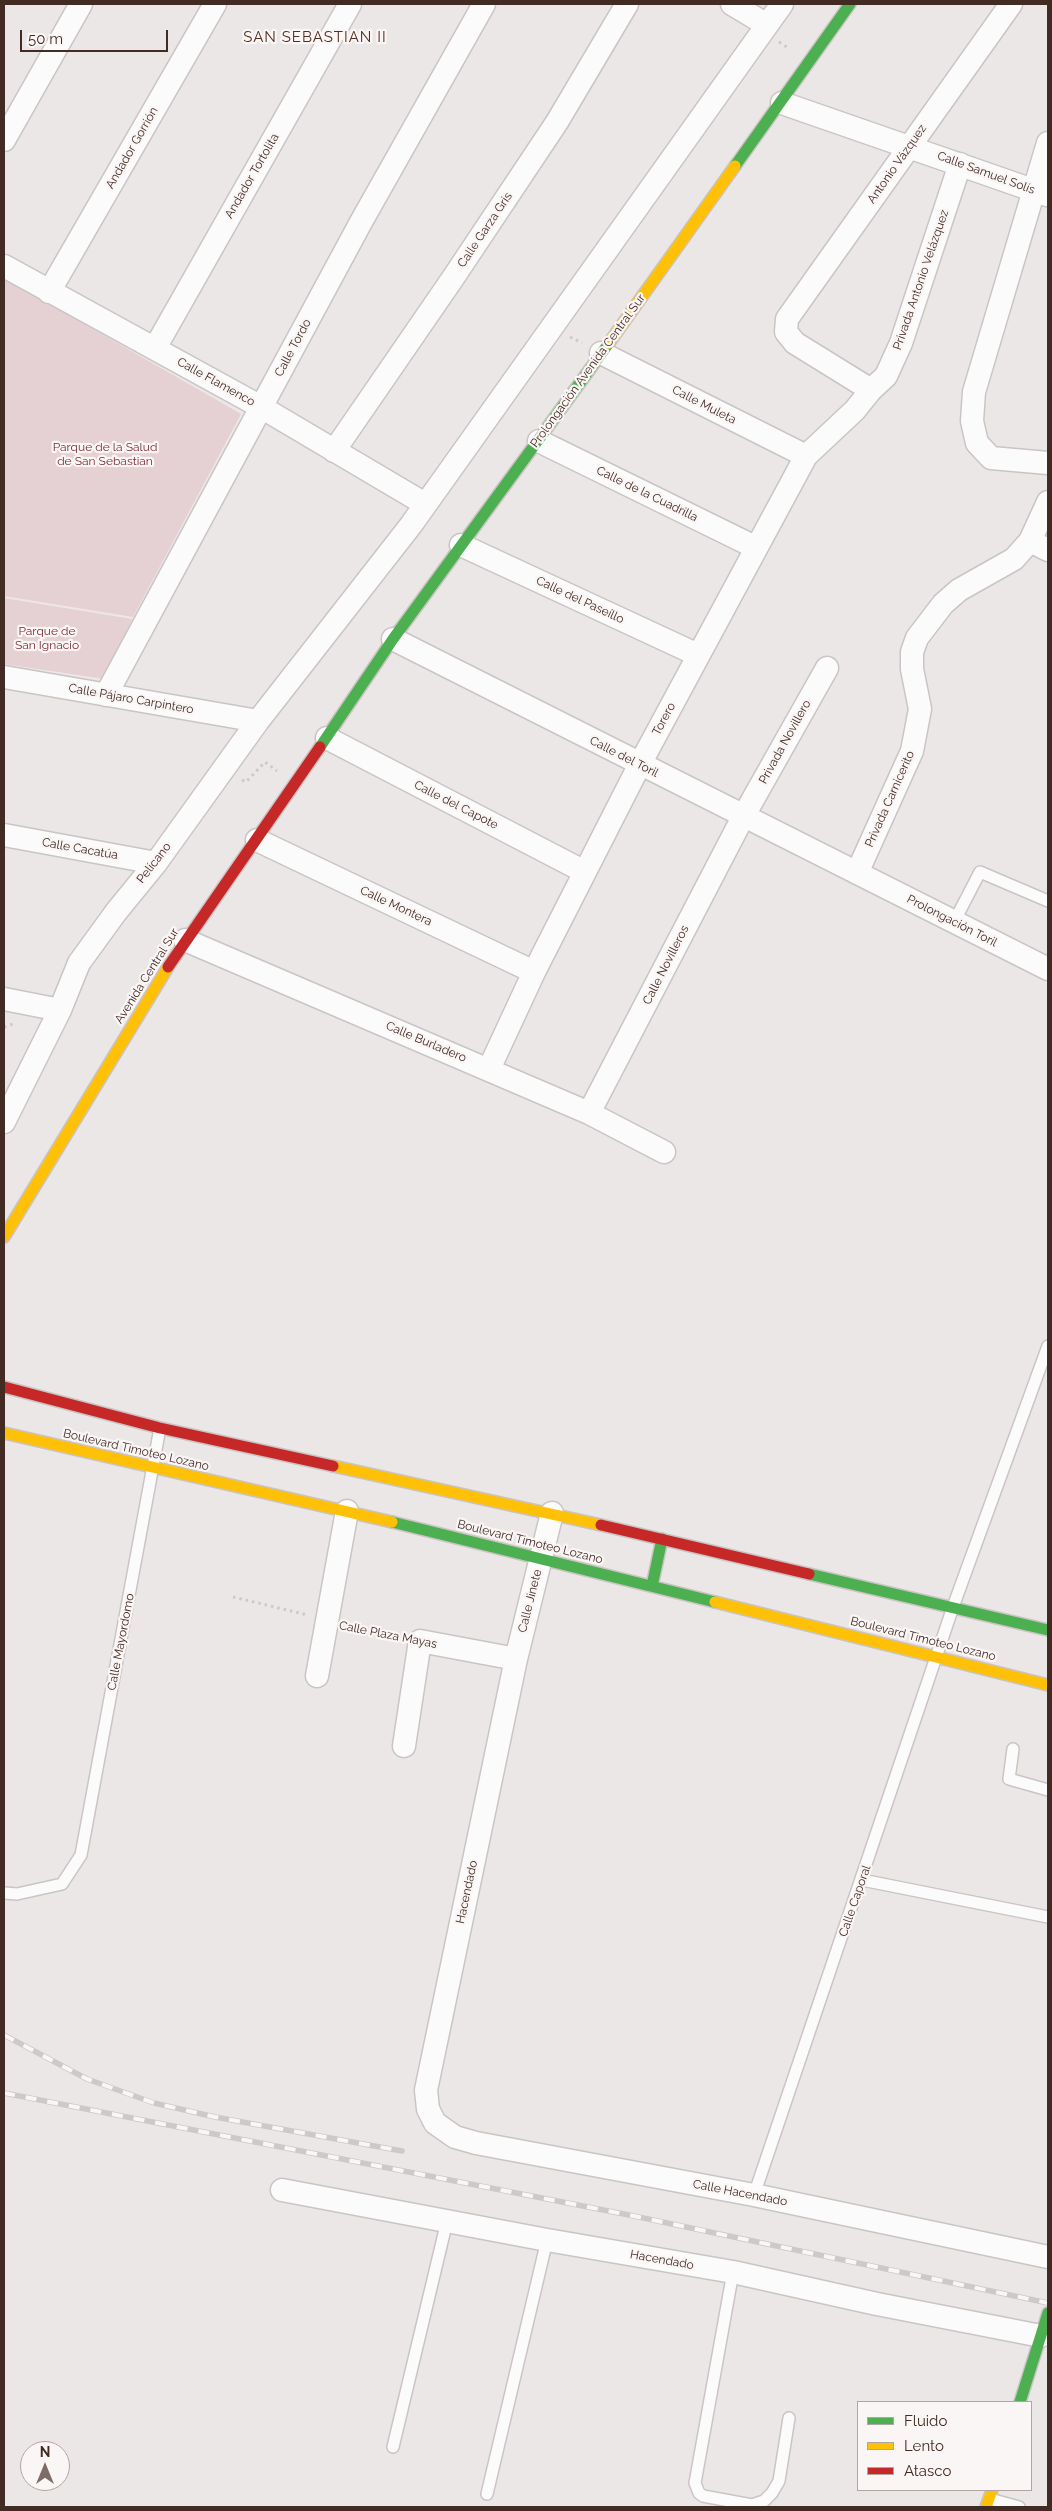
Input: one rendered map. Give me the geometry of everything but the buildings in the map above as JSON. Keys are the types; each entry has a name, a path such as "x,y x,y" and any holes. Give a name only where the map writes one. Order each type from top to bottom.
{"main road":[{"name":"Prolongación Avenida Central Sur","path":"327,738 393,639 539,441 782,103 850,4"},
{"name":"Avenida Central Sur","path":"4,1237 186,940 327,738"},
{"path":"4,1387 160,1428 552,1513 1048,1630"},
{"name":"Boulevard Timoteo Lozano","path":"4,1433 347,1511 1048,1685"},
{"path":"652,1586 662,1539"},
{"path":"1020,2401 1048,2314"}],"street":[{"path":"4,140 81,4"},
{"name":"Andador Gorrión","path":"49,292 215,4"},
{"name":"Andador Tortolita","path":"155,348 350,4"},
{"name":"Calle Tordo","path":"106,695 361,222 484,4"},
{"name":"Calle Garza Gris","path":"334,451 453,278 551,130 627,4"},
{"path":"732,4 767,25"},
{"path":"258,721 425,504 782,4"},
{"name":"Antonio Vázquez","path":"871,390 795,343 789,338 785,326 791,312 1011,4"},
{"name":"Calle Samuel Solís","path":"782,103 1041,193"},
{"path":"1048,143 1041,193 974,392 972,421 977,443 991,458 1048,464"},
{"name":"Privada Antonio Velázquez","path":"871,390 886,376 901,344 960,164"},
{"name":"Calle Flamenco","path":"4,266 261,407 425,504"},
{"name":"Calle Muleta","path":"601,353 806,456"},
{"name":"Torero","path":"489,1069 534,972 640,764 806,456 855,410 871,390"},
{"name":"Calle de la Cuadrilla","path":"539,441 755,548"},
{"name":"Privada Carnicerito","path":"856,873 912,752 919,724 920,709 912,669 912,652 917,638 943,604 959,590 1039,546 1048,502"},
{"name":"Calle del Paseíllo","path":"461,545 698,655"},
{"name":"Calle del Toril","path":"393,639 856,873"},
{"name":"Privada Novillero","path":"743,817 827,668"},
{"name":"Calle Pájaro Carpintero","path":"4,678 258,721"},
{"name":"Pelícano","path":"4,1122 60,1010 79,963 116,912 156,863 258,721"},
{"name":"Calle del Capote","path":"327,738 585,872"},
{"name":"Calle Novilleros","path":"590,1113 743,817"},
{"name":"Calle Cacatúa","path":"4,835 156,863"},
{"name":"Calle Montera","path":"257,840 534,972"},
{"name":"Prolongación Toril","path":"856,873 1048,969"},
{"name":"Calle Burladero","path":"186,940 590,1113 664,1152"},
{"path":"4,999 60,1010"},
{"path":"317,1676 347,1511"},
{"name":"Calle Jinete","path":"516,1659 552,1513"},
{"path":"404,1746 420,1641"},
{"name":"Calle Plaza Mayas","path":"420,1641 516,1659"},
{"name":"Hacendado","path":"435,2123 428,2109 426,2090 516,1659"},
{"name":"Calle Hacendado","path":"435,2123 455,2137 476,2142 754,2195 1048,2257"},
{"name":"Hacendado","path":"282,2190 547,2240 733,2272 877,2304 1041,2336"}],"lane":[{"path":"954,922 980,872 1048,901"},
{"name":"Calle Caporal","path":"754,2195 954,1607 1048,1346"},
{"name":"Calle Mayordomo","path":"4,1893 17,1894 62,1884 80,1855 160,1428"},
{"path":"1013,1748 1008,1780 1048,1790"},
{"path":"862,1880 1048,1917"},
{"path":"392,2447 447,2221"},
{"path":"487,2494 547,2240"},
{"path":"733,2272 695,2483 699,2493 703,2496 752,2505 764,2501 772,2493 778,2481 789,2418"},
{"path":"990,2499 1019,2507"}],"path":[{"path":"551,328 601,353"},
{"path":"224,769 246,782 265,762 282,774"},
{"name":"Calle Plaza Mayas","path":"234,1597 302,1613 366,1633 420,1641"}],"green space":[{"name":"Parque de la Salud de San Sebastian","path":"4,278 241,414 133,617 4,596"},
{"name":"Parque de San Ignacio","path":"4,598 132,619 105,679 4,664"}],"railway":[{"path":"4,2035 87,2079 154,2103 215,2117 402,2151"},
{"path":"4,2093 629,2215 1048,2303"}],"traffic: fast":[{"path":"735,166 850,4"},
{"path":"320,747 393,639 609,343"},
{"path":"392,1522 715,1602"},
{"path":"652,1586 662,1539"},
{"path":"809,1574 1048,1630"},
{"path":"1020,2401 1048,2313"}],"traffic: slow":[{"path":"609,343 735,166"},
{"path":"4,1237 168,967"},
{"path":"4,1433 392,1522"},
{"path":"333,1466 601,1525"},
{"path":"715,1602 1048,1685"},
{"path":"986,2507 992,2491"}],"traffic: jam":[{"path":"168,967 320,747"},
{"path":"4,1387 160,1428 333,1466"},
{"path":"601,1525 809,1574"}],"district":[{"name":"SAN SEBASTIAN II","path":"315,37"}]}
